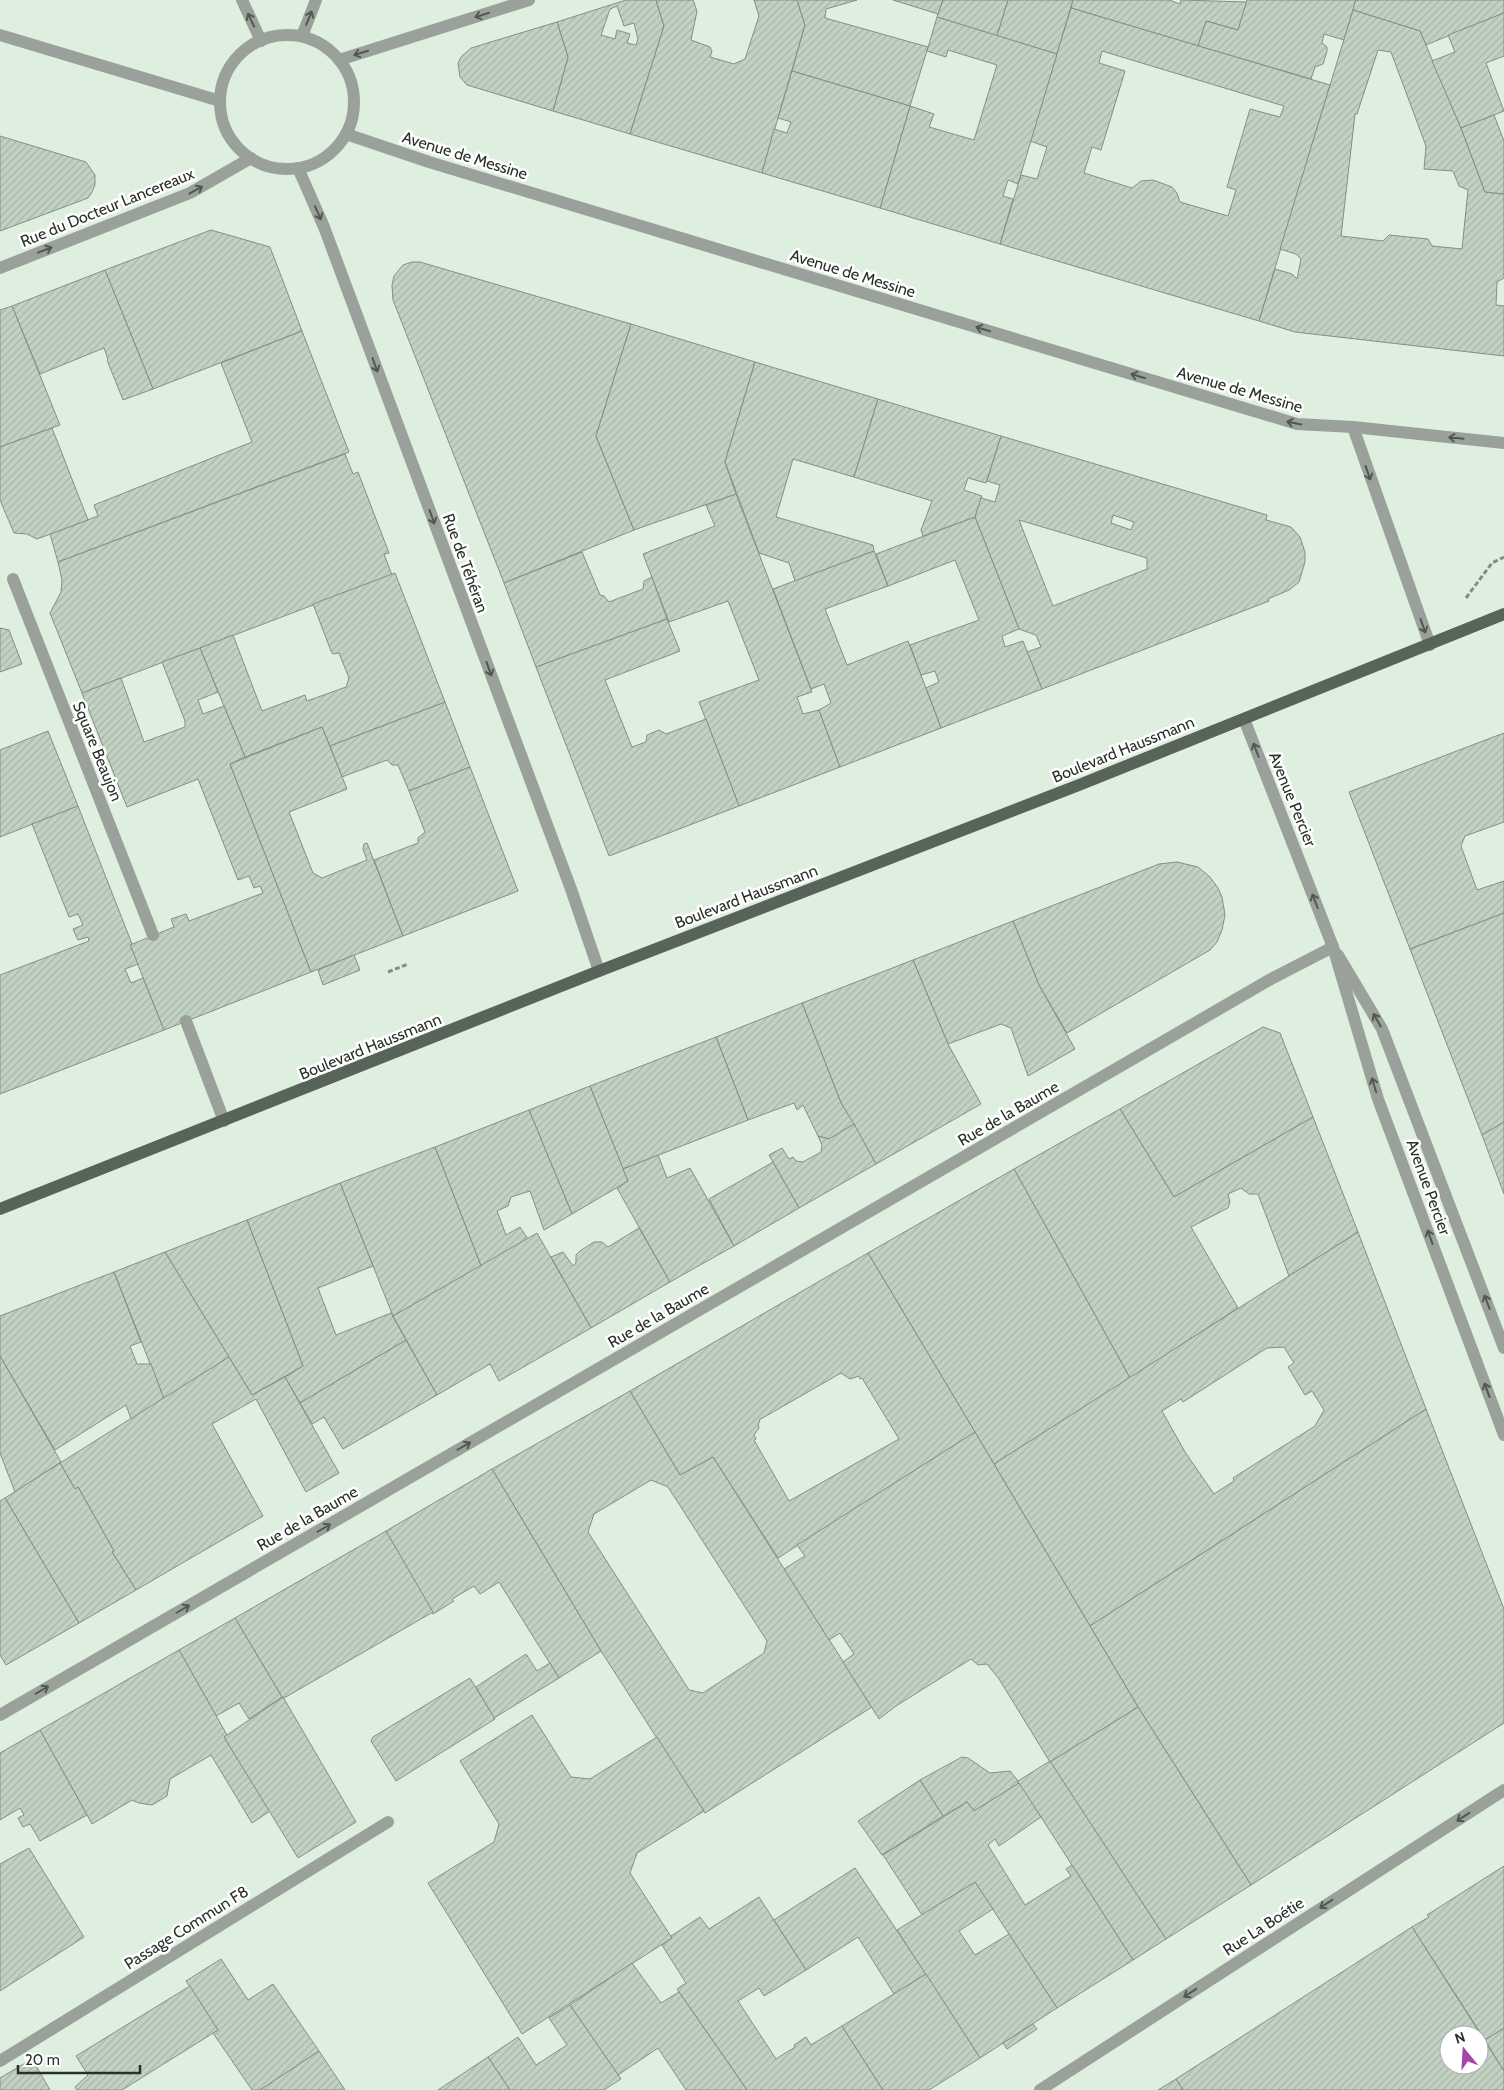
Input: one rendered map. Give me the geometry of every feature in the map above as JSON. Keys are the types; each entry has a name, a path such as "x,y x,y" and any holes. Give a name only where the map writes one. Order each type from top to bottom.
{"main road":[{"name":"Boulevard Haussmann","path":"0,1209 599,971 1079,785 1504,614"}],"street":[{"path":"242,0 261,41"},
{"path":"302,36 316,0"},
{"path":"339,60 529,0"},
{"path":"0,35 220,102"},
{"path":"302,36 319,43 339,60 352,82 355,100 353,117 346,134 334,150 318,162 298,168 282,169 266,166 251,158 238,147 228,134 222,118 220,102 223,83 230,67 242,53 261,41 271,37 302,36"},
{"name":"Avenue de Messine","path":"346,134 429,162 1297,424 1352,427 1504,443"},
{"name":"Rue du Docteur Lancereaux","path":"0,268 190,193 251,158"},
{"name":"Rue de Téhéran","path":"298,168 328,236 571,889 599,971"},
{"path":"1352,427 1430,645"},
{"name":"Square Beaujon","path":"12,579 153,935"},
{"name":"Avenue Percier","path":"1244,719 1333,947 1378,1099 1504,1435"},
{"name":"Avenue Percier","path":"1333,947 1382,1030 1504,1348"},
{"name":"Rue de la Baume","path":"0,1715 1263,984 1333,947"},
{"path":"186,1021 224,1121"},
{"name":"Rue La Boétie","path":"1040,2090 1504,1790"},
{"name":"Passage Commun F8","path":"0,2061 388,1822"}],"path":[{"path":"388,972 408,964"}],"building":[{"path":"626,0 656,0 664,26 630,134 553,111 568,57 557,22","holes":["617,6 624,26 634,23 638,39 636,45 627,43 630,34 617,30 615,39 601,35 610,9"]},
{"path":"656,0 693,0 697,11 691,40 710,47 712,51 710,57 734,64 745,59 759,16 754,0 797,0 805,25 762,173 630,134 664,26"},
{"path":"797,0 857,0 826,9 825,18 928,47 910,106 792,71 805,25"},
{"path":"893,0 943,0 938,14"},
{"path":"943,0 1008,0 997,36 937,17"},
{"path":"1008,0 1073,0 1057,54 997,36"},
{"path":"1073,0 1169,0 1180,4 1181,0 1247,2 1238,30 1206,21 1198,46 1071,8"},
{"path":"1247,0 1356,0 1344,40 1324,34 1322,43 1327,47 1327,51 1323,64 1315,67 1311,79 1198,46 1206,21 1238,30"},
{"path":"1504,0 1504,13 1426,45 1420,31 1353,10 1355,1"},
{"path":"1071,8 1330,85 1259,321 1000,244 1021,175 1037,179 1047,147 1030,141","holes":["1102,51 1284,106 1280,117 1250,109 1227,187 1236,190 1228,216 1180,202 1177,193 1172,187 1153,180 1141,181 1132,188 1084,173 1092,147 1101,150 1125,71 1099,63"]},
{"path":"1353,10 1420,31 1461,128 1485,192 1504,194 1504,278 1497,282 1496,305 1504,306 1504,356 1295,332 1259,321 1275,269 1292,274 1297,279 1301,259 1296,254 1280,249","holes":["1378,50 1391,52 1426,146 1424,169 1453,171 1459,186 1468,190 1462,249 1432,246 1428,239 1389,235 1383,241 1341,236 1355,114 1357,114"]},
{"path":"1504,13 1504,56 1486,63 1504,111 1461,128 1432,61 1455,52 1448,35"},
{"path":"937,17 1057,54 1018,184 1008,180 1003,196 1013,199 1000,244 880,208 910,106 934,114 929,127 974,140 997,65 948,50 946,57 927,51"},
{"path":"557,22 568,57 553,111 467,85 460,77 458,63 461,57 471,48"},
{"path":"792,71 910,106 880,208 762,173 774,129 787,133 791,122 778,118"},
{"path":"1494,115 1504,141 1504,194 1485,192 1461,128"},
{"path":"0,136 86,162 95,175 95,185 92,192 88,198 0,231"},
{"path":"211,230 270,247 302,331 153,389 105,270"},
{"path":"420,262 631,324 596,436 634,530 504,583 393,300 392,285 394,276 403,265"},
{"path":"105,270 153,389 123,400 104,348 40,374 12,306"},
{"path":"12,306 60,425 0,447 0,310"},
{"path":"631,324 755,362 725,462 736,494 634,530 596,436"},
{"path":"302,331 349,452 58,562 50,534 98,516 94,505 252,442 221,363"},
{"path":"755,362 878,399 854,477 793,459 776,517 873,545 874,551 795,581 789,563 759,553 725,462"},
{"path":"878,399 1001,436 986,483 968,478 964,490 982,496 975,517 923,536 921,530 932,501 854,477"},
{"path":"52,428 88,520 37,539 27,534 14,533 0,500 0,447"},
{"path":"1001,436 1267,515 1266,520 1291,527 1300,537 1305,552 1305,562 1299,582 1289,590 1268,599 1269,601 1042,689 1027,652 1041,647 1036,635 1019,629 975,517 981,498 995,502 1000,485 987,481","holes":["1113,515 1134,522 1131,530 1111,523","1019,520 1147,558 1147,569 1053,606"]},
{"path":"345,454 353,474 358,472 389,553 384,554 392,575 82,693 50,613 61,592 62,580 58,562"},
{"path":"736,494 812,692 797,697 803,714 819,710 840,767 739,806 699,702 759,680 728,601 669,622 643,554 715,526 706,505"},
{"path":"975,517 1019,629 1002,636 1005,647 1023,641 1042,689 941,728 926,688 939,682 935,671 921,675 910,645 979,620 955,560 888,586 876,554"},
{"path":"874,551 888,586 825,609 847,665 908,641 941,728 840,767 819,710 831,703 824,684 811,689 773,589"},
{"path":"582,552 600,595 604,596 609,602 643,589 644,581 652,577 667,619 536,667 504,583"},
{"path":"395,573 445,702 330,746 322,727 245,757 200,648 233,635 262,711 305,695 307,701 346,687 349,678 339,653 333,654 331,651 313,604"},
{"path":"667,619 680,651 605,680 632,747 646,742 647,735 659,730 666,734 706,719 739,806 609,856 536,667"},
{"path":"0,628 9,630 22,664 0,672"},
{"path":"200,648 218,692 198,700 203,714 224,706 245,757 230,764 311,972 164,1030 130,945 174,927 171,919 186,914 189,921 263,893 260,886 254,888 249,876 238,880 198,779 127,807 82,693 121,678 144,742 185,727 185,721 162,662"},
{"path":"445,702 470,767 409,791 398,765 392,765 387,760 342,777 330,746"},
{"path":"322,727 347,789 289,812 313,873 322,878 367,860 363,849 364,844 367,843 403,936 311,972 230,764"},
{"path":"48,731 78,806 0,837 0,750"},
{"path":"1504,733 1504,822 1465,836 1461,846 1477,890 1504,881 1504,913 1410,949 1349,792"},
{"path":"470,767 518,891 403,936 374,860 418,843 418,838 425,832 409,791"},
{"path":"78,806 138,964 125,969 131,983 143,978 164,1030 0,1094 0,975 89,941 88,937 78,940 73,929 83,925 78,914 69,917 32,824"},
{"path":"1177,862 1198,867 1210,877 1218,888 1222,897 1225,915 1217,942 1210,950 1067,1033 1039,985 1013,921 1159,864"},
{"path":"1504,913 1504,1122 1482,1135 1410,949"},
{"path":"1013,921 1039,985 1075,1049 1028,1076 1011,1028 1001,1024 948,1044 913,960"},
{"path":"354,955 360,970 323,985 318,970"},
{"path":"913,960 948,1044 981,1104 876,1164 841,1103 802,1003"},
{"path":"802,1003 841,1103 854,1124 829,1139 818,1136 803,1105 797,1110 794,1103 748,1120 716,1037"},
{"path":"1263,1027 1280,1033 1313,1117 1174,1197 1120,1109"},
{"path":"716,1037 748,1120 623,1169 590,1086"},
{"path":"590,1086 628,1181 572,1214 529,1110"},
{"path":"1120,1109 1174,1197 1313,1117 1358,1232 1289,1276 1258,1194 1249,1194 1241,1188 1228,1194 1230,1202 1228,1208 1191,1227 1238,1308 1130,1378 1014,1169"},
{"path":"529,1110 572,1214 544,1230 530,1191 511,1197 508,1206 497,1211 506,1235 520,1227 528,1239 481,1266 435,1147"},
{"path":"1504,1122 1504,1194 1482,1135"},
{"path":"854,1124 876,1164 799,1208 769,1155 782,1148 789,1159 793,1157 796,1161 803,1162 821,1152 822,1145 818,1136 829,1139"},
{"path":"435,1147 481,1266 393,1316 340,1183"},
{"path":"658,1155 667,1178 690,1168 734,1246 670,1282 617,1188 628,1181 623,1169"},
{"path":"773,1162 799,1208 734,1246 709,1199"},
{"path":"1014,1169 1130,1378 994,1464 868,1253"},
{"path":"340,1183 373,1266 318,1288 336,1335 391,1313 406,1340 300,1403 285,1377 303,1366 247,1220"},
{"path":"247,1220 303,1366 252,1395 165,1252"},
{"path":"639,1228 670,1282 591,1328 551,1257 563,1252 573,1266 576,1263 576,1255 594,1242 602,1242 608,1247"},
{"path":"1358,1232 1426,1409 1090,1626 994,1464","holes":["1284,1347 1294,1363 1288,1367 1305,1395 1312,1391 1324,1410 1315,1426 1233,1478 1234,1481 1214,1494 1185,1452 1162,1411 1181,1399 1183,1402 1267,1348"]},
{"path":"537,1233 591,1328 499,1381 490,1364 437,1395 393,1316"},
{"path":"165,1252 229,1357 164,1399 114,1272"},
{"path":"868,1253 975,1432 778,1558 713,1457 680,1475 630,1391","holes":["841,1373 850,1379 859,1376 860,1379 862,1378 899,1439 789,1501 754,1440 756,1439 754,1435 759,1428 759,1420"]},
{"path":"114,1272 141,1342 130,1346 137,1364 151,1364 164,1399 131,1419 126,1405 55,1450 0,1356 0,1316"},
{"path":"406,1340 437,1395 343,1449 324,1417 312,1424 300,1403"},
{"path":"0,1356 61,1462 15,1492 0,1453"},
{"path":"229,1357 252,1395 285,1377 339,1473 306,1492 256,1399 212,1424 263,1516 136,1590 112,1552 114,1551 78,1487 75,1489 60,1463"},
{"path":"630,1391 680,1475 713,1457 872,1707 705,1813 601,1651 492,1469","holes":["651,1480 668,1487 767,1641 764,1653 703,1693 689,1690 588,1532 594,1514"]},
{"path":"1426,1409 1504,1609 1504,1723 1251,1885 1138,1707 1090,1626"},
{"path":"975,1432 1138,1707 1050,1762 999,1679 987,1664 978,1665 971,1659 896,1706 879,1719 843,1662 854,1654 840,1633 829,1640 784,1569 805,1556 797,1545"},
{"path":"60,1463 75,1489 78,1487 114,1551 112,1552 136,1590 79,1623 5,1498"},
{"path":"492,1469 601,1651 559,1678 499,1582 480,1594 474,1586 452,1599 454,1601 433,1614 386,1531"},
{"path":"5,1498 79,1623 6,1665 0,1655 0,1501"},
{"path":"386,1531 433,1612 284,1698 282,1697 235,1618"},
{"path":"235,1618 282,1697 249,1719 239,1703 216,1716 179,1650"},
{"path":"179,1650 227,1735 224,1737 270,1811 252,1823 211,1755 170,1779 167,1796 152,1805 132,1800 92,1824 40,1730"},
{"path":"526,1654 537,1671 550,1663 559,1678 494,1718 476,1687"},
{"path":"470,1678 495,1719 396,1781 371,1741 373,1737"},
{"path":"283,1697 356,1822 298,1858 224,1737"},
{"path":"1138,1707 1251,1885 1166,1939 1050,1762"},
{"path":"532,1715 571,1777 590,1779 657,1737 704,1811 637,1853 630,1873 672,1938 522,2034 428,1883 494,1842 499,1824 460,1761"},
{"path":"40,1730 87,1815 40,1841 30,1824 23,1827 18,1818 24,1815 20,1808 0,1820 0,1753"},
{"path":"962,1757 968,1758 990,1773 1010,1771 1018,1781 1018,1784 974,1811 967,1802 943,1816 920,1780"},
{"path":"1050,1761 1166,1939 1133,1960 1018,1784 1018,1781"},
{"path":"920,1780 943,1816 882,1855 858,1821"},
{"path":"1019,1783 1041,1817 999,1846 995,1839 988,1845 1025,1905 1071,1876 1066,1869 1072,1865 1133,1960 1057,2008 975,1882 922,1915 883,1855 967,1802 974,1811"},
{"path":"29,1848 84,1937 0,1991 0,1864"},
{"path":"1504,1866 1504,2028 1489,2037 1489,2025 1475,2025 1412,1927 1429,1917 1427,1915"},
{"path":"855,1868 926,1974 894,1994 858,1937 806,1970 774,1920"},
{"path":"975,1882 993,1909 959,1931 975,1955 1009,1934 1057,2008 980,2058 897,1930"},
{"path":"759,1897 806,1970 764,1996 759,1988 738,2001 776,2059 795,2047 794,2045 806,2037 811,2045 842,2026 883,2090 747,2090 677,1989 686,1983 662,1945 672,1938 671,1936 700,1917 709,1929"},
{"path":"1412,1927 1475,2025 1439,2025 1439,2075 1489,2075 1489,2048 1504,2071 1504,2090 1183,2090 1176,2079"},
{"path":"221,1959 248,2000 273,1984 319,2051 260,2090 252,2090 213,2033 218,2030 186,1981"},
{"path":"632,1963 661,2003 679,1992 747,2090 686,2090 658,2048 618,2075 570,2005"},
{"path":"926,1974 980,2058 929,2090 883,2090 842,2026"},
{"path":"190,1986 218,2030 122,2090 77,2090 75,2087 88,2075 76,2056"},
{"path":"570,2005 621,2079 604,2090 510,2090 488,2057 518,2037 536,2065 567,2045 549,2018"},
{"path":"1033,2024 1037,2029 1007,2049 1003,2043"},
{"path":"1504,2028 1504,2071 1489,2047 1489,2037"},
{"path":"319,2051 345,2090 260,2090"},
{"path":"488,2057 510,2090 438,2090"},
{"path":"32,2059 50,2090 0,2090 0,2078"},
{"path":"1176,2079 1183,2090 1158,2090"}]}
